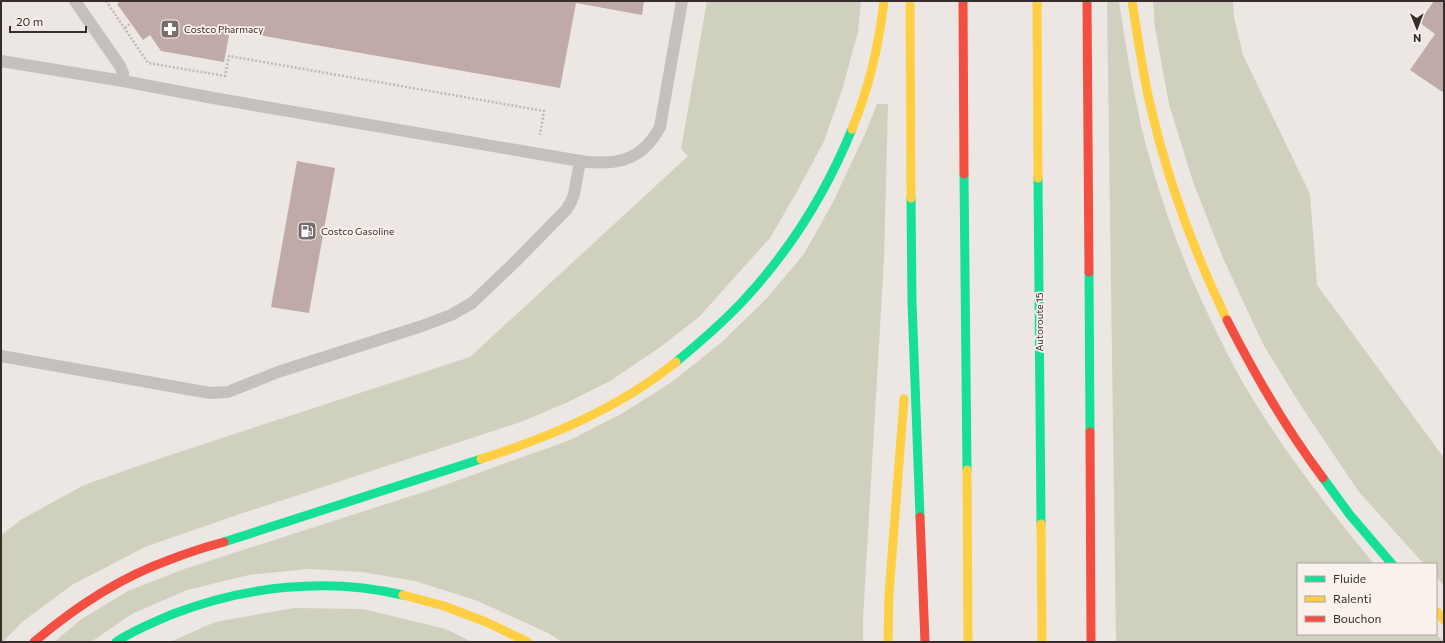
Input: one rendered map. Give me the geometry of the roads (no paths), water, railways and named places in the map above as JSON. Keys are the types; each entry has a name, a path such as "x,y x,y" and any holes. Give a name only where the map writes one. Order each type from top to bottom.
{"highway":[{"path":"34,642 75,610 132,576 186,554 498,454 537,440 589,417 605,408 678,360 738,307 788,246 806,221 821,196 840,157 867,92 876,54 884,1"},
{"path":"910,1 912,302 926,642"},
{"path":"963,1 968,642"},
{"name":"Autoroute 15","path":"1037,1 1042,642"},
{"path":"1087,1 1091,642"},
{"path":"1132,1 1152,113 1166,164 1178,203 1220,307 1251,368 1282,420 1333,493 1372,542 1391,563"},
{"path":"888,642 889,594 912,302"},
{"path":"116,642 164,618 212,600 237,593 263,589 316,585 370,589 400,594 427,601 481,620 528,642"},
{"path":"1437,612 1444,620"}],"lane":[{"path":"75,1 120,66 123,73 123,81"},
{"path":"1,61 580,161 611,163 633,156 645,147 655,136 660,127 682,1"},
{"path":"1,356 210,393 228,392 278,372 344,352 434,321 450,315 472,303 566,210 574,194 580,161"}],"place":[{"name":"Costco Pharmacy","path":"170,29"},
{"name":"Costco Gasoline","path":"307,231"}]}
